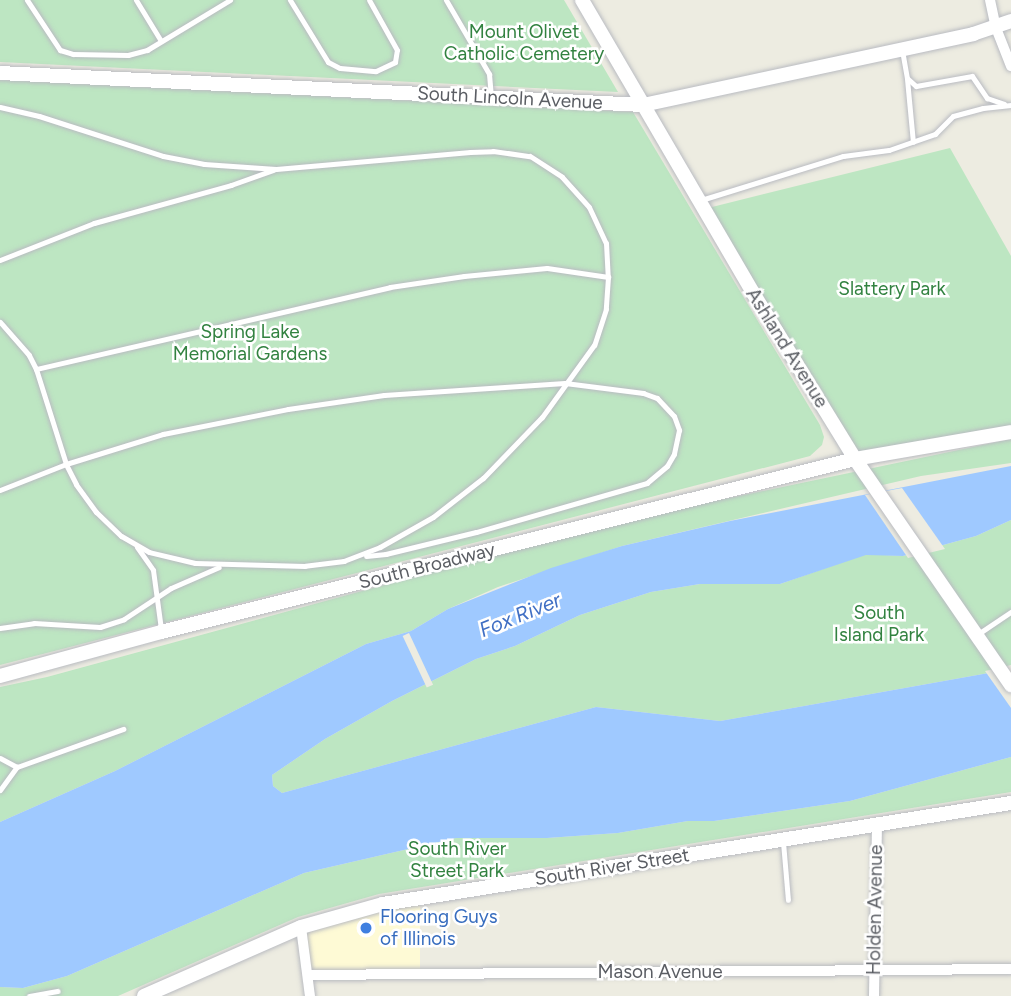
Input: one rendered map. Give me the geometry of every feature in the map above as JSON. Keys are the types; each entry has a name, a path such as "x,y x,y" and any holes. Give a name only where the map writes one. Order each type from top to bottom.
{"street":[{"name":"Ashland Avenue","path":"582,0 699,201 855,459 1011,685"},
{"path":"990,0 996,28 1011,66"},
{"name":"South Lincoln Avenue","path":"0,73 643,105 996,28 1011,21"},
{"name":"South Broadway","path":"0,677 161,632 855,459 1011,432"},
{"name":"South River Street","path":"144,996 301,927 383,904 1011,803"},
{"name":"Holden Avenue","path":"874,996 877,824"},
{"path":"301,927 310,996"},
{"name":"Mason Avenue","path":"309,975 1011,969"}],"lane":[{"path":"27,0 55,46 67,52 128,55 161,41 230,0"},
{"path":"136,0 161,41"},
{"path":"214,0 218,7"},
{"path":"290,0 328,62 340,68 376,71 395,62 397,50 369,0"},
{"path":"446,0 489,74 491,97"},
{"path":"902,48 913,142"},
{"path":"907,78 916,86 972,76 987,98 1009,105"},
{"path":"699,201 843,156 889,150 935,134 953,117 983,108 1009,105"},
{"path":"0,107 39,116 163,156 204,164 276,169 481,151 530,156 562,177 589,207 606,243 608,278 601,328 594,345 542,417 483,478 407,533 359,556"},
{"path":"0,260 94,223 257,178 276,169"},
{"path":"36,369 390,287 547,268 608,278"},
{"path":"0,322 29,355 36,369 66,464 96,512 121,537 170,559 220,566 305,566 409,549 615,495 647,483 667,466 674,454 679,430 667,406 657,398 636,391 565,383 431,390 288,409 163,434 66,464 0,490"},
{"path":"135,545 153,570 161,632"},
{"path":"0,628 34,623 100,627 124,619 171,588 220,566"},
{"path":"977,635 1011,612"},
{"path":"0,790 17,767 123,729"},
{"path":"0,758 17,767"},
{"path":"782,839 788,900"},
{"path":"29,996 58,991"}],"shaded area":[{"path":"420,900 420,971 311,972 303,928"}],"green space":[{"name":"Mount Olivet Catholic Cemetery","path":"0,0 564,0 618,92 0,62"},
{"name":"Spring Lake Memorial Gardens","path":"0,80 633,112 820,425 824,437 822,445 810,456 0,665"},
{"name":"Slattery Park","path":"950,148 1011,256 1011,432 855,459 704,209"},
{"path":"1011,439 1011,463 921,476 622,546 498,587 448,609 411,631 366,644 115,771 0,822 0,687 47,677 519,548 691,506"},
{"name":"South Island Park","path":"1011,520 1011,669 720,721 596,707 282,793 273,786 272,775 325,739 392,701 476,659 515,646 580,615 651,592 700,584 780,584 866,554 903,556 976,536"},
{"name":"South River Street Park","path":"1011,757 1011,792 379,894 298,917 118,996 0,996 0,987 23,988 67,976 304,873 456,838 547,838 618,833 688,821 714,821 850,801"}],"water":[{"name":"Fox River","path":"1011,466 1011,520 976,536 903,556 866,555 780,584 700,584 651,592 580,615 515,646 476,659 392,701 325,739 272,775 273,786 282,793 596,707 720,721 1011,669 1011,757 850,801 714,821 688,821 618,833 547,838 456,838 304,873 67,976 23,988 0,987 0,822 115,771 366,644 411,631 448,609 551,568 622,546 730,521"}],"pier":[{"path":"902,488 945,549 908,558 865,495"},
{"path":"409,633 433,685 427,688 403,636"},
{"path":"1011,665 1011,708 985,671"}],"place":[{"name":"Flooring Guys of Illinois","path":"366,928"}]}
